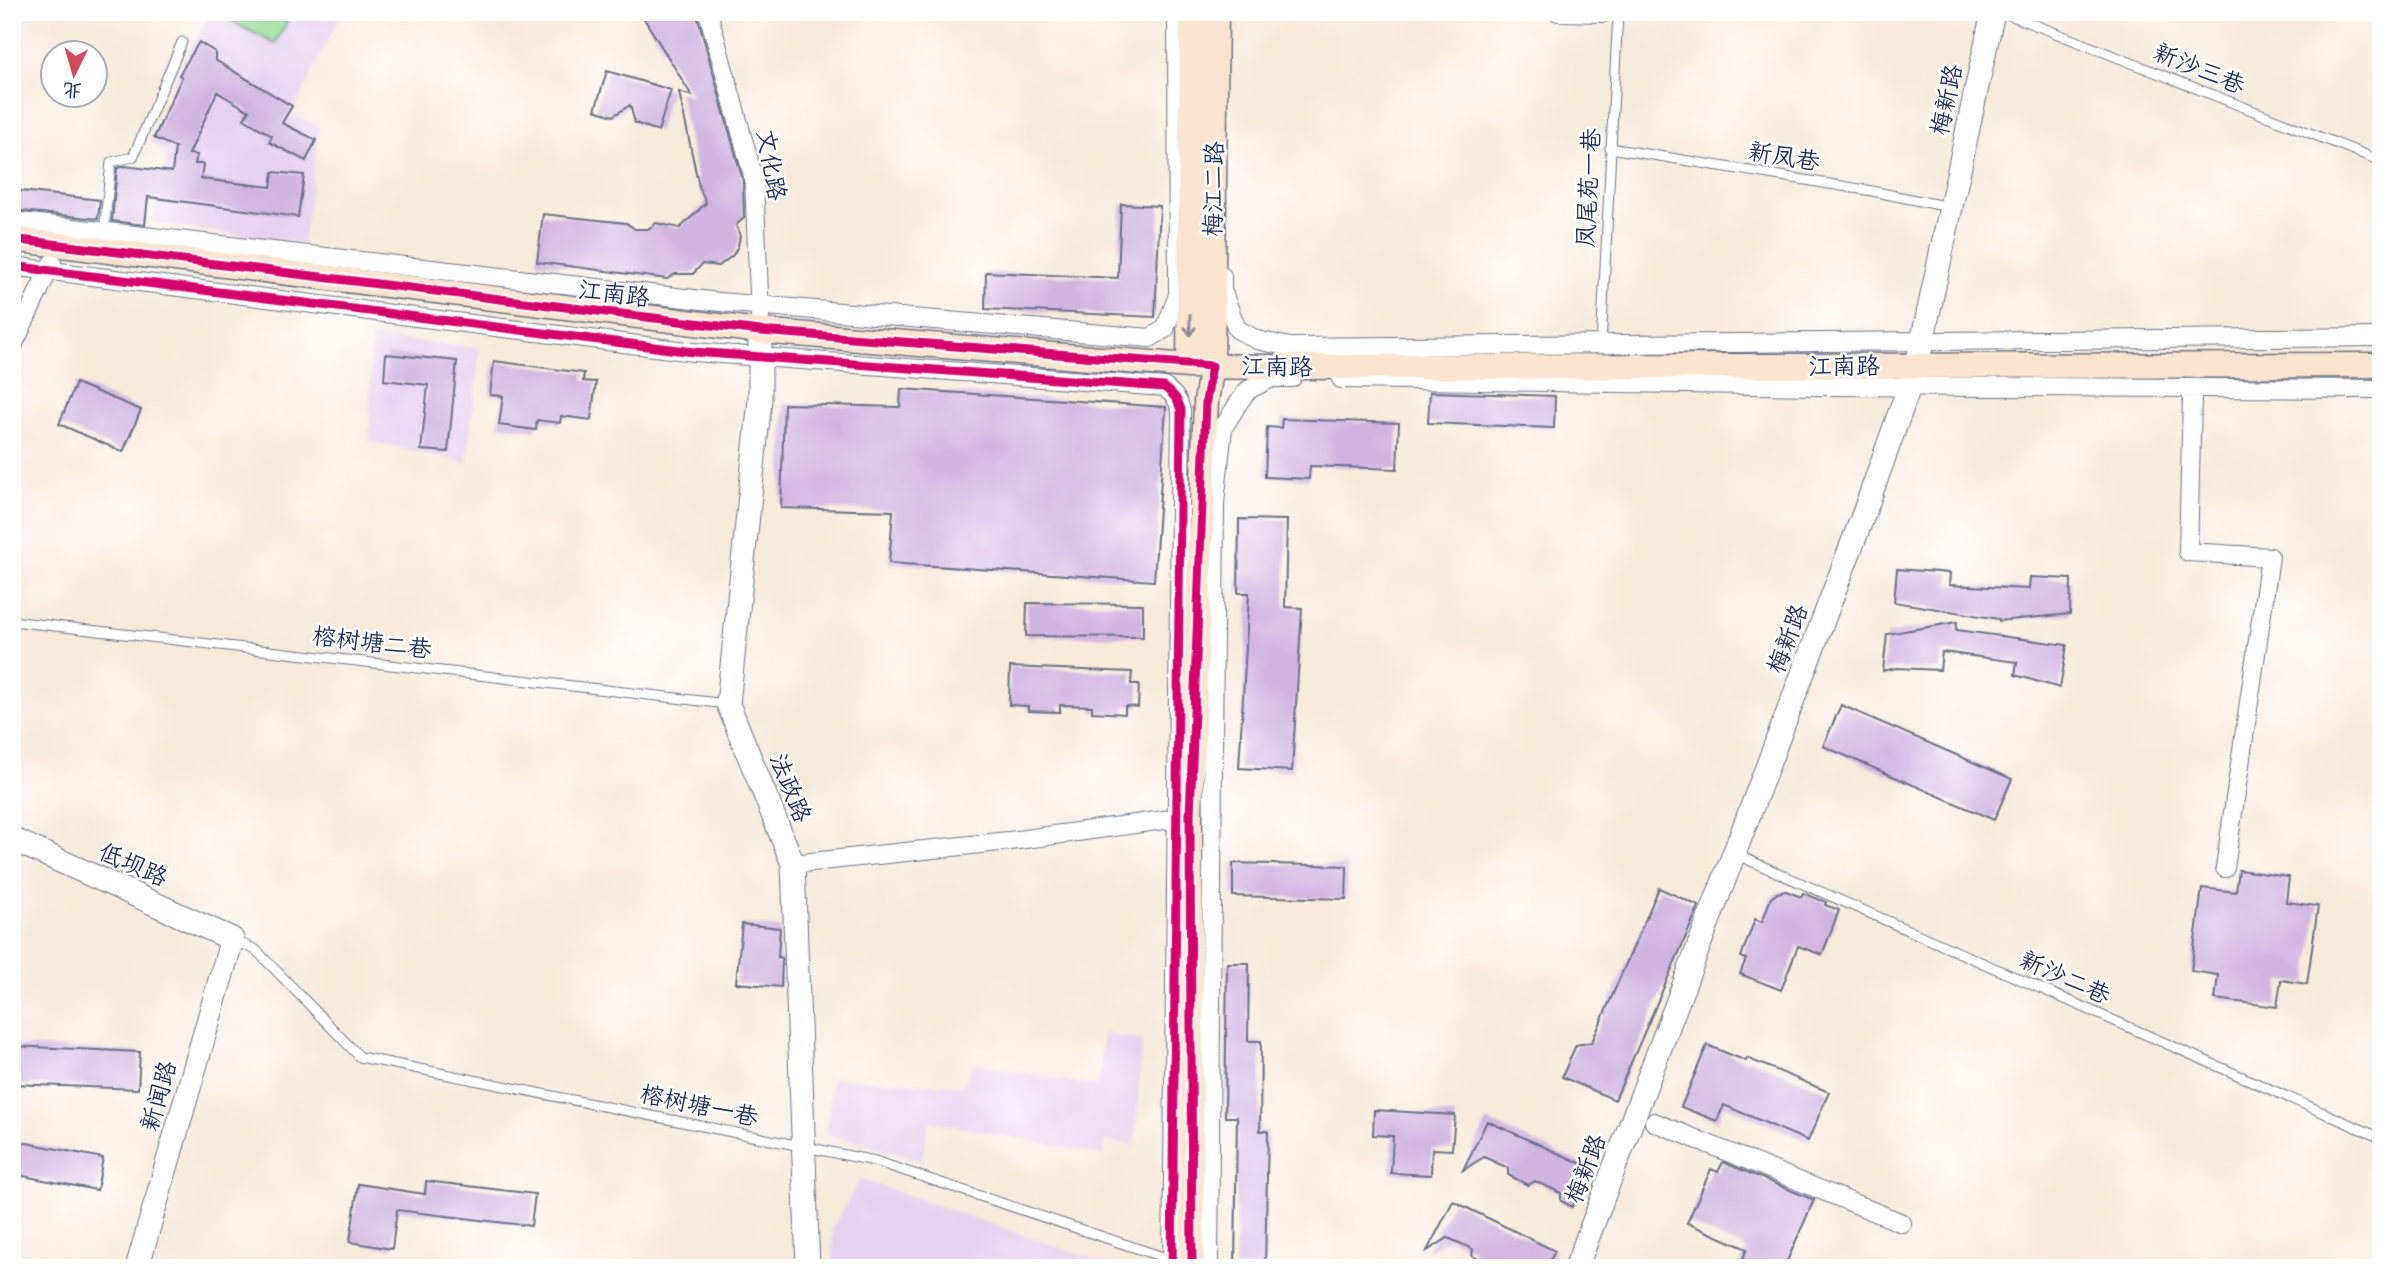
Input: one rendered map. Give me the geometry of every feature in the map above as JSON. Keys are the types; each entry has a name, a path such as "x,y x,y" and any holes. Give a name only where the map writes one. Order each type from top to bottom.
{"main road":[{"name":"梅江二路","path":"1192,12 1201,366"},
{"name":"梅江二路","path":"1201,366 1216,12"},
{"name":"江南路","path":"12,239 760,331 1201,366 2381,365"},
{"path":"1182,1266 1183,817 1206,401 1201,366"}],"street":[{"name":"文化路","path":"708,12 754,179 760,331"},
{"path":"12,220 760,306 1150,338 1165,329 1178,295 1177,12"},
{"path":"1226,12 1222,290 1237,330 1257,340 1290,347 2381,337"},
{"path":"1558,12 1604,13"},
{"name":"梅新路","path":"1576,1268 1864,513 1917,365 1993,12"},
{"path":"12,348 61,245"},
{"path":"12,267 680,350 1164,387 1171,392 1178,400 1181,410 1183,817 1018,840 793,864"},
{"name":"法政路","path":"760,331 760,400 727,704 793,864 808,1268"},
{"path":"1209,1268 1215,503 1223,428 1248,390 1272,378 1819,386 2381,388"},
{"path":"2192,398 2188,552 2270,557 2225,868"},
{"name":"低坝路","path":"12,839 232,939"},
{"name":"新闻路","path":"137,1268 232,939"},
{"path":"1654,1122 1902,1223"}],"lane":[{"name":"凤尾苑一巷","path":"1600,366 1618,12"},
{"name":"新沙三巷","path":"2002,12 2381,162"},
{"path":"104,236 110,162 133,157 183,42"},
{"name":"新凤巷","path":"1610,148 1872,191 1951,207"},
{"name":"榕树塘二巷","path":"12,621 727,704"},
{"name":"新沙二巷","path":"1734,854 2381,1138"},
{"name":"榕树塘一巷","path":"232,939 256,950 360,1056 875,1161 1182,1266"}],"shaded area":[{"path":"211,12 342,12 291,115 320,126 303,244 152,223 167,153 150,141 183,61"},
{"path":"371,337 480,348 467,463 369,441"},
{"path":"1103,1034 1142,1040 1135,1146 1105,1141 1104,1155 929,1121 922,1161 827,1134 832,1078 963,1086 974,1063 1098,1087"},
{"path":"860,1179 1120,1268 833,1268 832,1229"}],"green space":[{"path":"226,12 292,12 275,44 223,17"}],"building":[{"path":"640,12 695,12 697,15 743,181 744,218 736,225 740,236 738,246 733,255 719,266 702,264 693,274 675,274 667,279 537,262 543,214 626,223 635,229 648,229 656,223 680,228 706,203 699,187 679,92 692,96"},
{"path":"199,42 215,52 215,60 292,106 282,123 316,140 306,161 269,142 272,136 244,119 249,111 217,92 189,154 197,155 195,164 203,164 201,179 271,187 273,172 304,175 298,217 148,197 145,225 112,221 117,168 125,166 172,172 175,147 154,138 182,77 179,75"},
{"path":"607,71 671,90 658,131 635,123 630,105 613,116 595,110"},
{"path":"12,190 100,200 98,219 12,210"},
{"path":"1121,204 1160,206 1155,317 985,309 986,272 1118,278"},
{"path":"386,354 457,361 448,452 421,450 428,385 384,380"},
{"path":"494,361 584,373 583,381 596,382 591,420 561,416 560,423 537,420 536,430 499,425 503,396 490,395"},
{"path":"76,383 141,410 123,452 59,424"},
{"path":"901,389 1166,407 1154,581 889,563 893,511 781,508 784,404 900,407"},
{"path":"1430,392 1555,396 1554,428 1428,423"},
{"path":"1282,419 1399,423 1397,469 1310,466 1309,479 1265,477 1267,427 1281,428"},
{"path":"1239,519 1287,520 1285,607 1302,608 1292,771 1239,768 1249,593 1238,593"},
{"path":"1897,569 1950,573 1949,585 2029,589 2030,577 2071,579 2070,614 1999,621 1894,602"},
{"path":"1027,603 1143,604 1143,637 1026,636"},
{"path":"1957,622 1956,630 2067,645 2060,688 2015,675 2017,662 1942,652 1940,670 1896,668 1883,671 1887,634"},
{"path":"1010,667 1132,672 1131,684 1139,684 1138,707 1125,706 1125,714 1092,712 1092,706 1060,705 1060,712 1028,711 1028,706 1009,705"},
{"path":"1841,705 2012,779 1994,820 1823,746"},
{"path":"1233,863 1347,866 1346,899 1233,896"},
{"path":"2239,870 2289,877 2286,902 2318,906 2307,984 2281,980 2277,1007 2215,999 2218,975 2191,971 2202,888 2236,892"},
{"path":"1659,888 1699,906 1615,1100 1562,1077 1576,1045 1592,1042"},
{"path":"1786,891 1801,897 1803,893 1839,910 1822,955 1798,946 1781,990 1740,974 1746,959 1741,957 1755,919 1762,922 1771,898"},
{"path":"742,924 780,928 778,957 782,958 781,987 736,983"},
{"path":"1227,963 1249,963 1248,1041 1261,1041 1260,1131 1268,1131 1265,1268 1235,1268 1237,1117 1225,1117"},
{"path":"1707,1045 1746,1061 1747,1058 1829,1092 1808,1141 1724,1105 1717,1121 1681,1107"},
{"path":"12,1046 140,1052 138,1089 12,1084"},
{"path":"1374,1110 1455,1115 1452,1150 1432,1149 1431,1175 1391,1173 1393,1136 1373,1135"},
{"path":"1487,1121 1591,1168 1572,1207 1561,1201 1561,1193 1535,1181 1528,1185 1508,1175 1508,1168 1484,1157 1463,1170"},
{"path":"12,1140 103,1158 97,1190 12,1174"},
{"path":"1723,1162 1814,1200 1784,1268 1739,1268 1747,1249 1687,1223 1711,1169 1718,1172"},
{"path":"426,1181 535,1194 531,1226 397,1210 392,1249 350,1242 358,1184 425,1194"},
{"path":"1453,1201 1555,1251 1546,1268 1509,1268 1499,1263 1492,1266 1472,1256 1473,1249 1448,1238 1427,1251"}],"cycle path":[{"path":"12,239 760,331 1212,366 1206,401 1190,816 1192,1268"},
{"path":"12,266 694,352 1164,387 1173,394 1181,410 1172,1268"}]}
